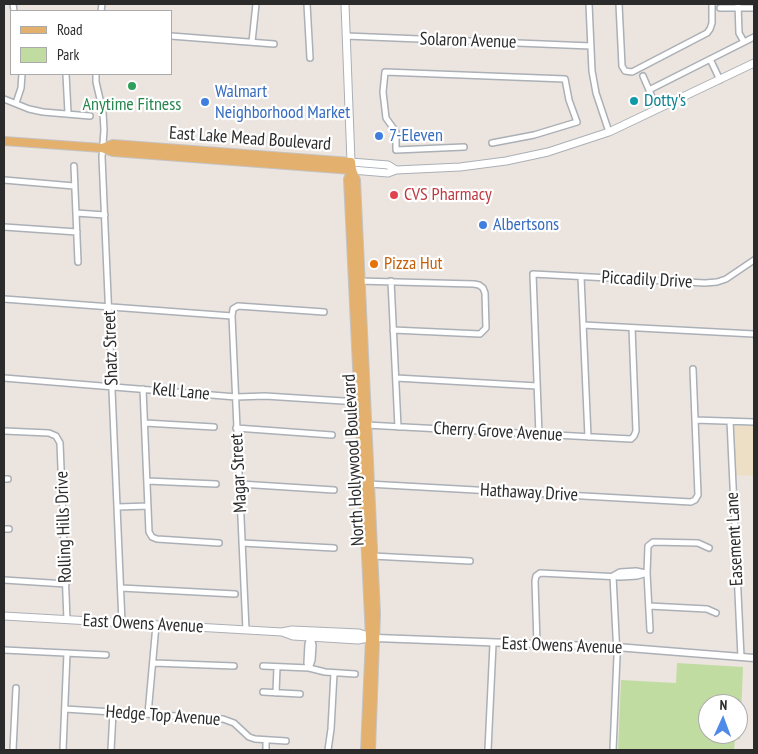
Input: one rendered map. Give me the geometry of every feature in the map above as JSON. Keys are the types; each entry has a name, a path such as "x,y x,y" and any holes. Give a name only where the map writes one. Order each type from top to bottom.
{"main road":[{"name":"North Hollywood Boulevard","path":"345,4 352,166 356,179 355,231 373,638 371,750"},
{"name":"East Lake Mead Boulevard","path":"102,148 113,144 276,156 352,166 388,173 396,170 455,168 506,161 548,152 609,132 754,63"},
{"name":"East Lake Mead Boulevard","path":"4,140 102,148 113,152 198,159 352,166"},
{"path":"198,159 200,156 209,156 216,152"},
{"path":"241,162 249,159 268,160 276,156"},
{"name":"North Hollywood Boulevard","path":"357,280 359,402 364,425"},
{"name":"East Owens Avenue","path":"4,616 282,632 292,630 359,633 373,638"},
{"name":"East Owens Avenue","path":"282,632 293,636 358,640 373,638"},
{"name":"North Hollywood Boulevard","path":"365,750 373,638"}],"street":[{"path":"252,42 256,4"},
{"path":"307,4 310,58"},
{"path":"589,4 592,71 596,93 609,132"},
{"path":"619,4 622,66 625,71 632,72 706,33 712,23 712,4"},
{"path":"720,8 738,6 754,8"},
{"path":"738,6 739,33 744,42"},
{"path":"172,36 274,44"},
{"name":"Solaron Avenue","path":"346,36 591,46"},
{"path":"649,90 754,37"},
{"path":"710,59 720,80"},
{"path":"464,147 396,150 396,132 386,115 382,92 385,72 565,79 569,100 577,122 534,135 492,143"},
{"path":"16,103 21,88 22,75"},
{"path":"66,75 68,113"},
{"name":"Shatz Street","path":"96,75 104,130 102,148 122,623"},
{"path":"642,76 652,97"},
{"path":"4,99 28,109 43,112 90,116"},
{"path":"74,166 78,262"},
{"path":"4,180 74,186"},
{"path":"76,213 105,215"},
{"path":"4,227 77,232"},
{"name":"Piccadily Drive","path":"537,386 533,274 706,283 717,282 735,274 754,260"},
{"path":"581,277 588,437"},
{"path":"357,280 474,284 483,288 485,293 486,328 480,334 394,330"},
{"path":"391,281 398,427"},
{"path":"4,298 232,316 233,310 238,306 324,312"},
{"name":"Magar Street","path":"232,316 246,630"},
{"path":"583,325 754,334"},
{"name":"Cherry Grove Avenue","path":"364,425 630,439 636,431 632,328"},
{"path":"693,370 695,420 754,422"},
{"name":"Kell Lane","path":"4,378 236,396 359,402"},
{"path":"396,378 537,386 539,435"},
{"path":"143,389 149,532 152,537 157,539 219,543"},
{"name":"Hathaway Drive","path":"367,484 691,502 698,495 695,420"},
{"name":"Easement Lane","path":"730,421 741,656"},
{"path":"145,423 214,427"},
{"path":"236,428 332,435"},
{"name":"Rolling Hills Drive","path":"4,431 49,433 56,436 60,443 67,620"},
{"path":"147,481 216,484"},
{"path":"240,484 334,490"},
{"path":"118,507 148,506"},
{"path":"650,630 647,573 648,546 653,542 698,543 709,548"},
{"path":"242,543 334,548"},
{"path":"370,556 470,561"},
{"path":"537,644 534,581 536,576 544,572 621,577 647,573"},
{"path":"613,576 617,656 613,750"},
{"path":"4,580 66,584"},
{"path":"121,588 235,594"},
{"path":"649,606 707,609 716,613"},
{"path":"148,714 156,625"},
{"path":"309,668 307,663 310,637"},
{"name":"East Owens Avenue","path":"373,638 493,644 616,647 754,658"},
{"path":"488,750 493,644"},
{"path":"4,650 106,656"},
{"path":"63,750 67,653"},
{"path":"154,663 234,666"},
{"path":"263,666 309,668 334,673 355,674"},
{"path":"276,693 277,667"},
{"path":"328,750 334,673"},
{"path":"13,750 16,688"},
{"path":"263,692 300,694"},
{"name":"Hedge Top Avenue","path":"64,709 223,719 234,723 249,737 266,740 286,740"},
{"path":"111,750 113,712"},
{"path":"266,740 266,750"}],"green space":[{"path":"677,663 743,667 742,694 698,694 698,744 735,744 734,750 618,750 621,680 676,683"}],"sand":[{"path":"734,426 754,426 754,476 735,475"}],"place":[{"name":"Anytime Fitness","path":"132,86"},
{"name":"Dotty's","path":"634,101"},
{"name":"Walmart Neighborhood Market","path":"205,102"},
{"name":"7-Eleven","path":"379,136"},
{"name":"CVS Pharmacy","path":"394,195"},
{"name":"Albertsons","path":"483,225"},
{"name":"Pizza Hut","path":"374,264"}]}
